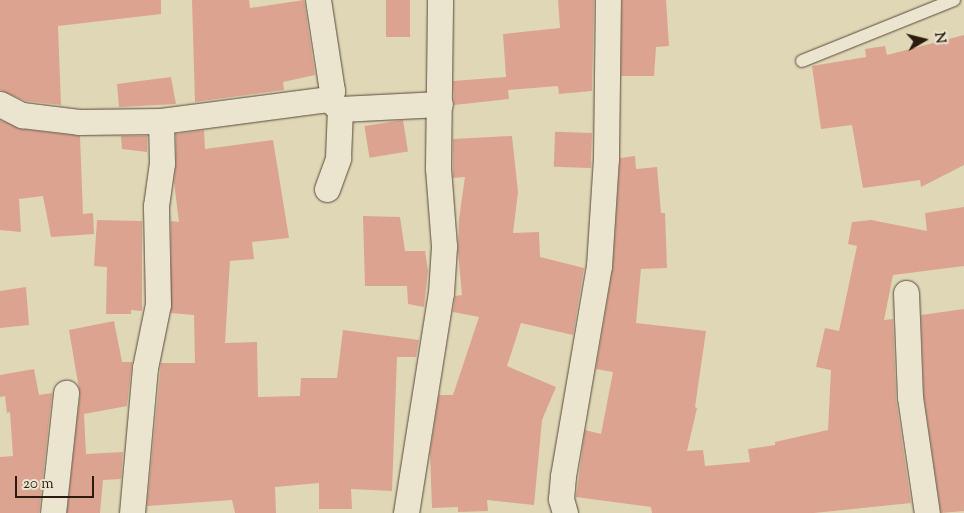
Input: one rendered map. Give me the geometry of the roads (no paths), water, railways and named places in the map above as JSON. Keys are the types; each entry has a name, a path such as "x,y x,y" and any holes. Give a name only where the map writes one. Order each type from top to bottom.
{"street":[{"path":"318,0 334,104 338,158 327,189"},
{"path":"406,513 441,293 444,246 438,168 440,0"},
{"path":"565,513 561,500 563,476 599,266 606,159 608,0"},
{"path":"0,104 22,115 79,122 162,121 334,104 440,104"},
{"path":"132,513 146,368 158,304 156,206 162,163 162,121"},
{"path":"906,293 910,397 928,513"},
{"path":"53,513 66,393"}],"lane":[{"path":"802,61 954,0"}]}
